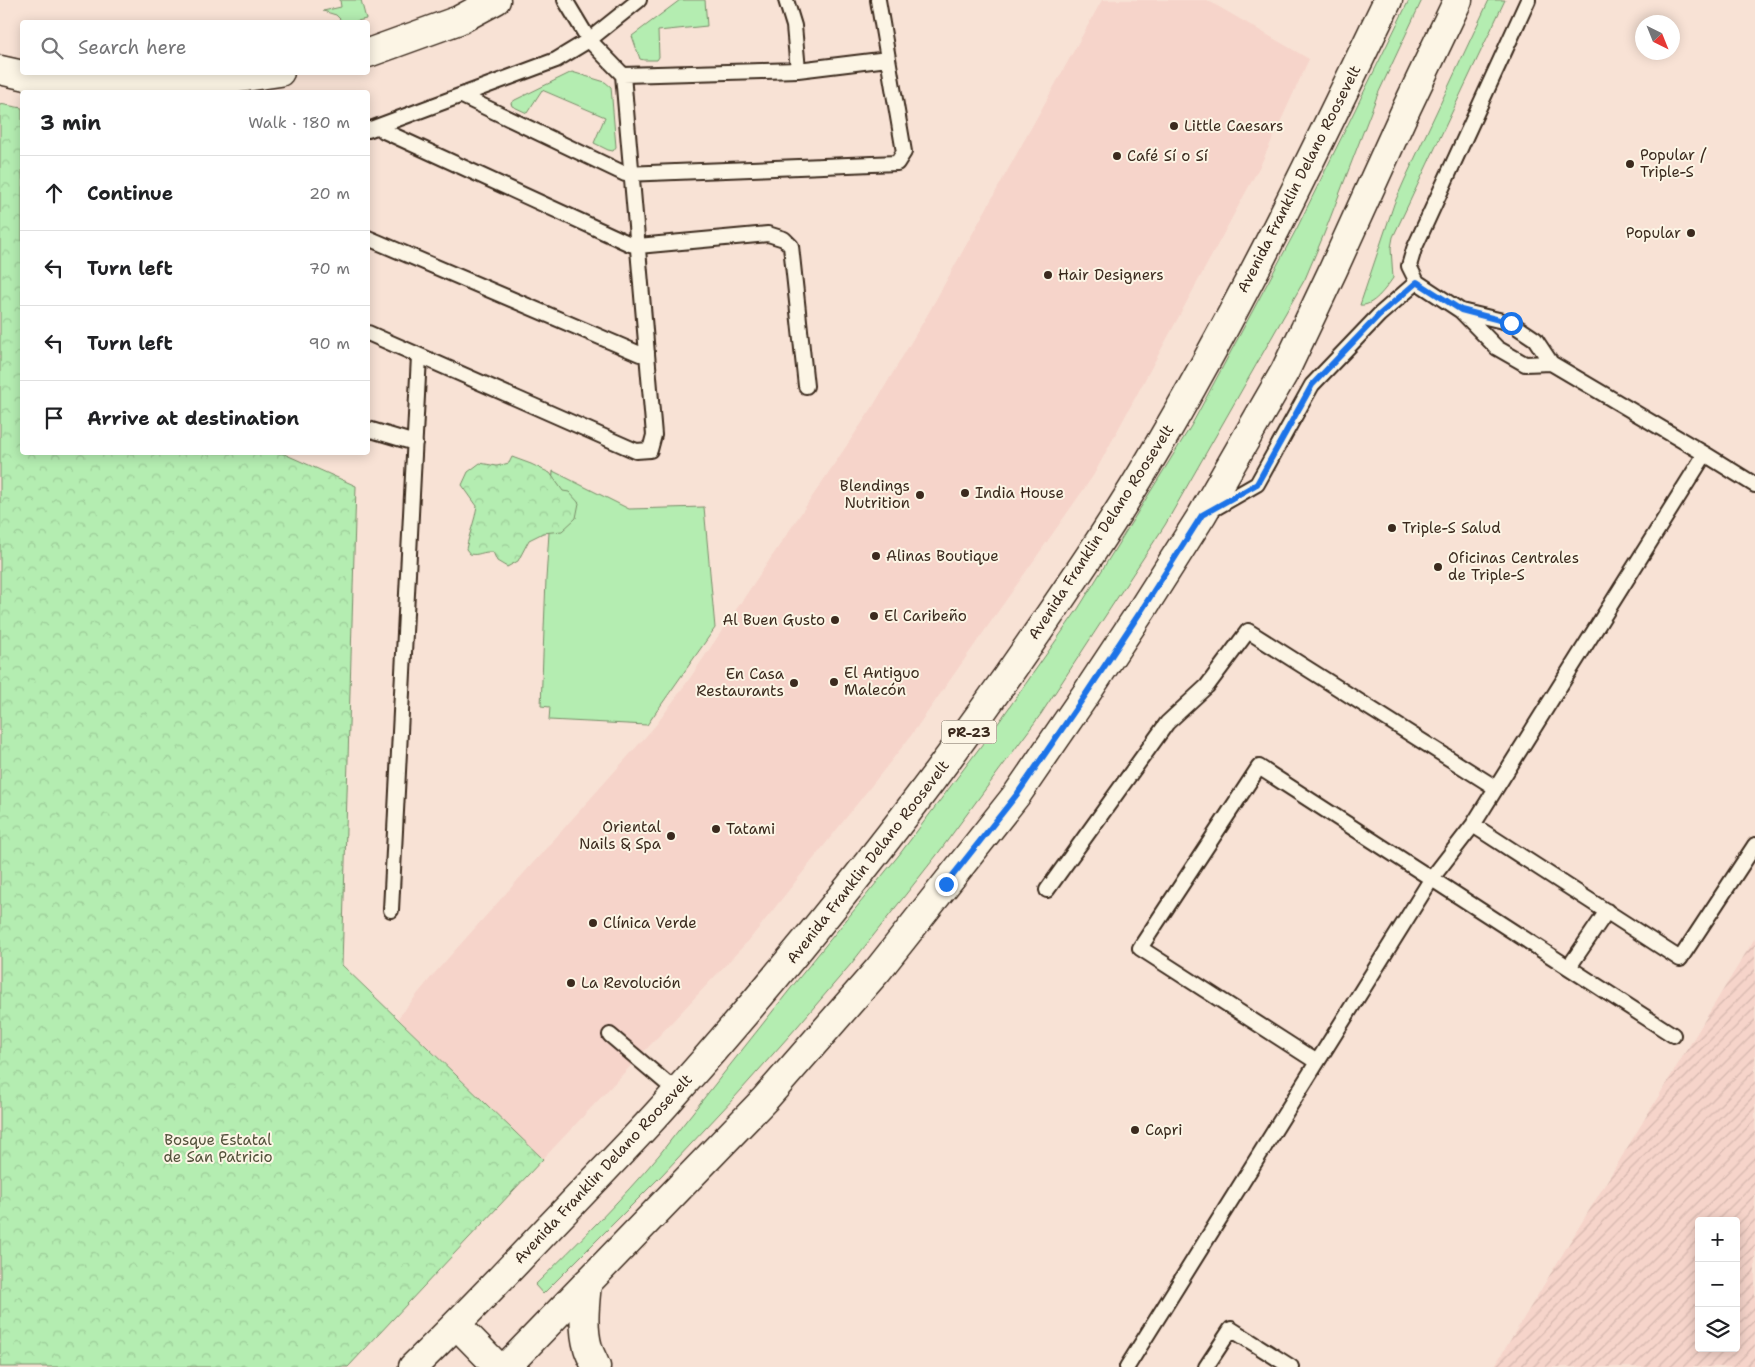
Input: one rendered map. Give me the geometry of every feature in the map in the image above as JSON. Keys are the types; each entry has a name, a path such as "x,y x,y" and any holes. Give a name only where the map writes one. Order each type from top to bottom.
{"main road":[{"path":"370,52 459,20 496,0"},
{"name":"Avenida Franklin Delano Roosevelt","path":"413,1367 457,1325 677,1092 787,965 893,832 970,730 1070,585 1150,461 1215,346 1270,241 1388,0"},
{"path":"506,1367 764,1099 878,970 1018,793 1143,608 1202,515 1285,371 1458,0"},
{"path":"0,70 20,74"},
{"path":"22,75 98,86 196,84 259,75"},
{"path":"587,1283 584,1314 586,1337 588,1348 596,1367"},
{"path":"457,1325 498,1367"}],"lane":[{"path":"370,334 636,451 650,450 654,435 623,75 589,40 565,0"},
{"path":"373,128 556,60 589,40 638,0"},
{"path":"786,0 794,26 798,70"},
{"path":"462,95 625,174 898,162 904,152 878,0"},
{"path":"1528,0 1414,249 1409,266 1417,282 1461,310 1497,348 1525,364 1551,363"},
{"path":"623,75 798,70 888,59"},
{"path":"373,128 393,135 638,246 768,234 784,239 792,246 806,386"},
{"path":"370,239 640,354 647,352"},
{"path":"1202,515 1257,484 1312,385 1379,315 1417,282"},
{"path":"1461,310 1511,323 1535,339 1551,363 1755,485"},
{"path":"391,910 419,356"},
{"path":"370,430 415,443"},
{"path":"1127,1367 1432,878 1473,825 1705,454"},
{"path":"1047,890 1167,723 1207,686 1248,631 1496,788"},
{"path":"1317,1062 1140,948 1259,766 1673,1035"},
{"path":"1473,825 1680,959 1755,845"},
{"path":"1569,967 1607,911"},
{"path":"610,1034 677,1092"},
{"path":"1206,1367 1231,1330 1290,1367"}],"shaded area":[{"path":"1102,0 1207,0 1309,59 1261,164 1093,476 910,737 750,939 543,1159 398,1018 433,975 656,725 690,678 872,408 929,312"},
{"path":"1755,938 1755,1367 1494,1367"}],"green space":[{"path":"340,0 361,0 366,19 341,20 336,15 323,11 341,7"},
{"path":"680,0 705,0 707,26 658,31 659,57 657,60 640,59 632,36"},
{"path":"1409,0 1422,0 1377,96 1305,279 1165,525 1041,714 936,856 851,964 797,1027 662,1175 543,1294 535,1285 598,1222 659,1155 899,855 999,722 1078,609 1191,426 1297,228"},
{"path":"1489,0 1505,0 1393,237 1391,248 1393,278 1374,300 1365,305 1360,305 1394,204"},
{"path":"572,72 605,82 611,87 616,147 613,151 594,143 605,117 542,90 527,113 512,106 511,103 515,100"},
{"name":"Bosque Estatal de San Patricio","path":"0,104 20,108 20,455 286,455 356,486 342,965 543,1159 348,1367 0,1367"},
{"path":"512,457 550,473 563,491 569,492 579,503 576,518 562,531 543,533 529,540 518,561 507,567 497,561 493,552 470,554 466,549 477,506 462,485 468,472 480,463 497,466 509,463"},
{"path":"553,471 629,509 704,507 715,628 647,725 549,720 550,707 541,706"}],"place":[{"name":"Little Caesars","path":"1174,126"},
{"name":"Café Sí o Sí","path":"1117,156"},
{"name":"Popular / Triple-S","path":"1630,164"},
{"name":"Popular","path":"1691,233"},
{"name":"Hair Designers","path":"1048,275"},
{"name":"India House","path":"965,493"},
{"name":"Blendings Nutrition","path":"920,495"},
{"name":"Triple-S Salud","path":"1392,528"},
{"name":"Alinas Boutique","path":"876,556"},
{"name":"Oficinas Centrales de Triple-S","path":"1438,567"},
{"name":"El Caribeño","path":"874,616"},
{"name":"Al Buen Gusto","path":"835,620"},
{"name":"El Antiguo Malecón","path":"834,682"},
{"name":"En Casa Restaurants","path":"794,683"},
{"name":"Tatami","path":"716,829"},
{"name":"Oriental Nails & Spa","path":"671,836"},
{"name":"Clínica Verde","path":"593,923"},
{"name":"La Revolución","path":"571,983"},
{"name":"Capri","path":"1135,1130"}],"route":[{"path":"946,884 1018,793 1143,608 1202,515 1257,484 1312,385 1379,315 1417,282 1461,310 1511,323"}]}
